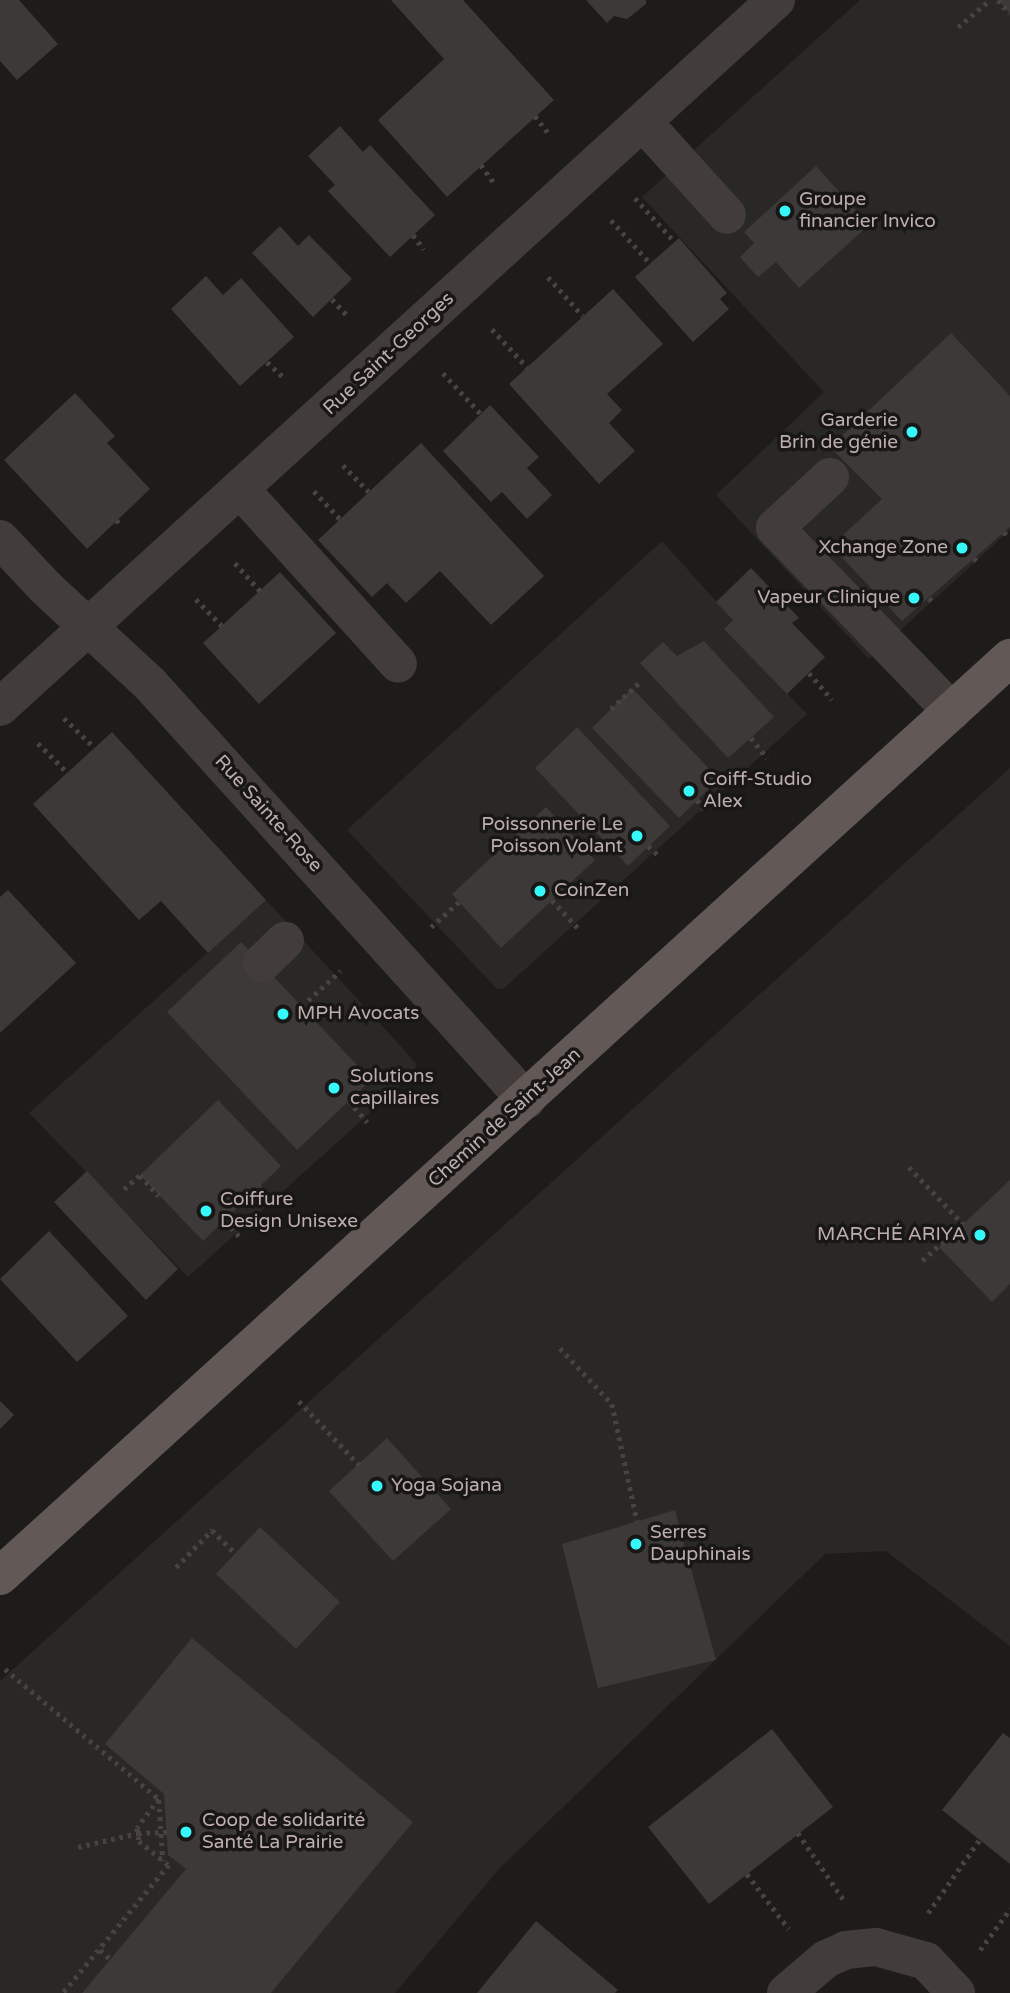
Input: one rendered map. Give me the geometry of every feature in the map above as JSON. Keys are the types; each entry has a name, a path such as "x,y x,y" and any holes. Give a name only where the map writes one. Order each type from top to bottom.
{"main road":[{"name":"Chemin de Saint-Jean","path":"0,1576 1010,658"}],"street":[{"name":"Rue Saint-Georges","path":"0,707 241,491 776,0"},
{"path":"643,122 727,215"},
{"path":"830,477 775,528 951,712"},
{"path":"241,491 398,664"},
{"name":"Rue Sainte-Rose","path":"0,538 89,629 150,684 526,1100"},
{"path":"786,1993 817,1966 846,1950 889,1949 926,1961 956,1993"}],"path":[{"path":"958,27 990,0"},
{"path":"998,0 1010,14"},
{"path":"535,116 550,135"},
{"path":"481,165 495,184"},
{"path":"635,198 674,242"},
{"path":"611,220 650,263"},
{"path":"413,235 424,249"},
{"path":"548,277 583,316"},
{"path":"332,299 349,317"},
{"path":"492,329 527,367"},
{"path":"267,362 283,377"},
{"path":"443,373 481,414"},
{"path":"343,465 369,492"},
{"path":"314,491 340,519"},
{"path":"1004,532 1008,537"},
{"path":"974,558 980,564"},
{"path":"234,564 260,591"},
{"path":"929,598 935,604"},
{"path":"196,599 222,626"},
{"path":"809,673 832,699"},
{"path":"611,709 642,680"},
{"path":"64,718 94,747"},
{"path":"751,738 767,758"},
{"path":"38,743 67,772"},
{"path":"697,800 707,812"},
{"path":"648,846 659,856"},
{"path":"552,900 579,929"},
{"path":"427,930 459,902"},
{"path":"302,1006 340,971"},
{"path":"349,1101 367,1122"},
{"path":"909,1167 963,1224 920,1263"},
{"path":"124,1189 139,1175 159,1196"},
{"path":"259,1187 276,1204"},
{"path":"225,1221 240,1237"},
{"path":"560,1348 612,1404 637,1521"},
{"path":"299,1401 359,1465"},
{"path":"177,1567 212,1530 236,1554"},
{"path":"5,1669 159,1799 163,1861"},
{"path":"63,1993 169,1865 139,1842 138,1833 159,1799"},
{"path":"78,1847 138,1833 167,1832"},
{"path":"798,1833 889,1949 979,1839"},
{"path":"747,1874 817,1966"},
{"path":"100,1950 110,1959"}],"shaded area":[{"path":"860,0 1010,0 1010,530 869,659 716,495 824,392 642,197"},
{"path":"662,541 733,620 725,629 807,714 503,989 497,989 347,830"},
{"path":"1010,768 1010,1646 886,1551 825,1554 499,1869 395,1993 0,1993 0,1681"},
{"path":"266,900 398,1043 416,1064 415,1072 188,1277 29,1113"}],"building":[{"path":"0,0 19,0 58,44 17,80 0,61"},
{"path":"391,0 463,0 554,100 447,197 378,120 444,59"},
{"path":"586,0 646,0 646,4 627,19 614,16 607,23"},
{"path":"998,0 1010,0 1010,14"},
{"path":"340,126 363,152 370,145 435,215 390,257 328,191 335,185 308,156"},
{"path":"816,166 869,225 799,288 776,262 758,277 740,257 754,243 744,232"},
{"path":"280,226 298,246 309,235 352,279 313,317 252,253"},
{"path":"679,238 727,293 720,299 729,309 693,342 635,277"},
{"path":"206,276 223,295 241,278 294,337 240,386 171,309"},
{"path":"613,289 663,344 607,394 622,410 609,423 635,451 599,484 509,384"},
{"name":"Garderie Brin de génie","path":"951,333 1010,396 1010,527 902,621 831,546 882,499 830,447"},
{"path":"75,393 115,436 107,443 150,489 87,549 4,460"},
{"path":"490,405 539,457 527,468 552,495 527,519 502,492 491,502 443,451"},
{"path":"421,443 544,576 491,625 440,571 406,603 387,583 372,597 318,540"},
{"path":"751,568 799,618 792,623 825,657 787,694 724,629 733,620 716,602"},
{"path":"280,572 336,633 259,704 203,643"},
{"path":"704,641 774,717 728,758 640,663 663,642 677,656"},
{"path":"632,688 719,779 679,818 592,728"},
{"path":"577,727 670,826 628,866 535,768"},
{"path":"112,732 266,900 208,953 161,901 139,920 33,804"},
{"path":"546,807 595,860 501,948 452,894"},
{"path":"8,890 76,963 0,1033 0,897"},
{"path":"241,942 371,1080 297,1150 167,1012"},
{"path":"218,1100 281,1166 203,1241 140,1175"},
{"path":"87,1171 178,1269 146,1300 54,1202"},
{"name":"MARCHÉ ARIYA","path":"1010,1180 1010,1284 992,1302 939,1247"},
{"path":"49,1231 128,1316 77,1362 0,1279"},
{"path":"0,1401 14,1415 0,1429"},
{"path":"387,1438 451,1509 393,1561 329,1491"},
{"path":"675,1510 716,1660 598,1688 562,1544"},
{"path":"260,1527 340,1602 296,1649 216,1574"},
{"path":"192,1638 413,1822 271,1993 82,1993 186,1869 168,1855 164,1794 105,1744"},
{"path":"772,1729 833,1807 709,1904 648,1827"},
{"path":"1003,1733 1010,1738 1010,1864 942,1810"},
{"path":"536,1921 618,1990 615,1993 477,1993"}],"place":[{"name":"Groupe financier Invico","path":"785,211"},
{"name":"Garderie Brin de génie","path":"912,432"},
{"name":"Xchange Zone","path":"962,548"},
{"name":"Vapeur Clinique","path":"914,598"},
{"name":"Coiff-Studio Alex","path":"689,791"},
{"name":"Poissonnerie Le Poisson Volant","path":"637,836"},
{"name":"CoinZen","path":"540,891"},
{"name":"MPH Avocats","path":"283,1014"},
{"name":"Solutions capillaires","path":"334,1088"},
{"name":"Coiffure Design Unisexe","path":"206,1211"},
{"name":"MARCHÉ ARIYA","path":"980,1235"},
{"name":"Yoga Sojana","path":"377,1486"},
{"name":"Serres Dauphinais","path":"636,1544"},
{"name":"Coop de solidarité Santé La Prairie","path":"186,1832"}]}
